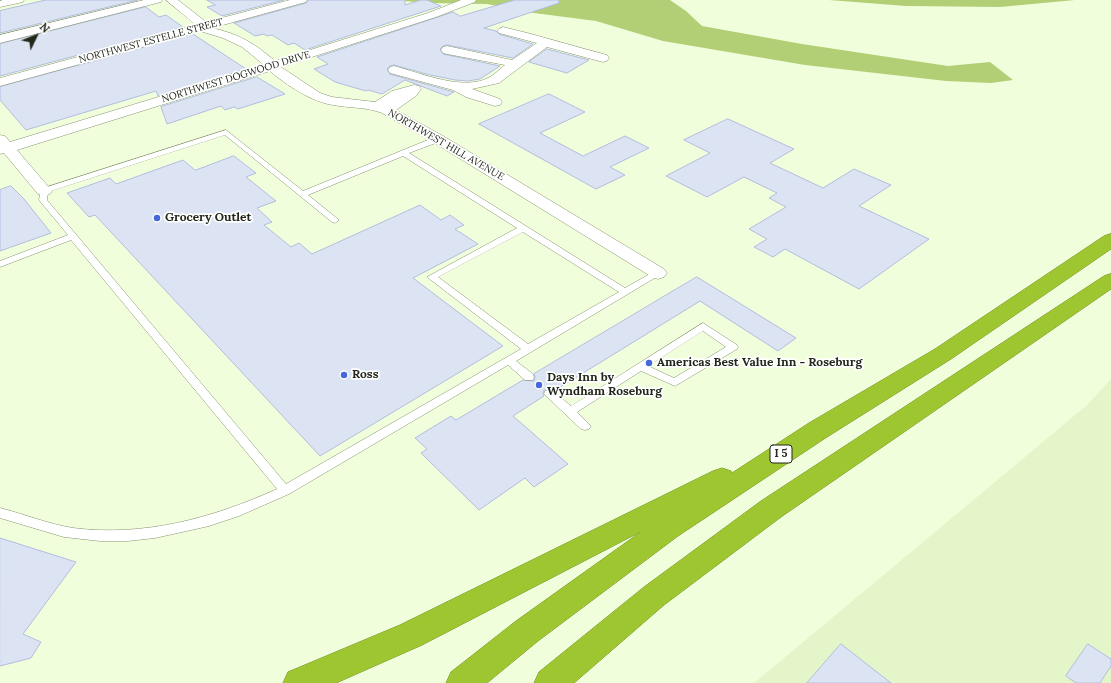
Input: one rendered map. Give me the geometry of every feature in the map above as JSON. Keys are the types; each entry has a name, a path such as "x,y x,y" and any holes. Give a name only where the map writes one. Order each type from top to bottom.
{"highway":[{"name":"I 5","path":"462,683 527,631 668,528 818,430 943,354 1111,240"},
{"path":"550,683 654,596 772,509 1111,280"},
{"path":"299,683 411,635 818,430"},
{"path":"571,683 654,596"}],"street":[{"path":"0,4 19,0"},
{"path":"0,39 157,0"},
{"name":"NORTHWEST HILL AVENUE","path":"171,0 201,23 205,30 227,35 246,44 254,49 272,66 309,92 322,99 331,101 382,108 438,139 658,273"},
{"name":"NORTHWEST ESTELLE STREET","path":"0,82 302,0"},
{"name":"NORTHWEST DOGWOOD DRIVE","path":"2,146 272,66 432,15 471,0"},
{"path":"503,31 603,58"},
{"path":"458,87 476,85 494,80 546,42"},
{"path":"447,50 514,64"},
{"path":"394,70 458,87 471,94 495,102"},
{"path":"382,108 412,93 414,89 423,84 436,81"},
{"path":"2,146 44,191"}],"lane":[{"path":"285,491 43,200 44,191 226,132 335,220"},
{"path":"302,194 438,139"},
{"path":"403,153 625,292"},
{"path":"523,228 432,277 528,349"},
{"path":"0,264 73,236"},
{"path":"0,513 73,533 124,536 180,528 219,518 285,491 658,273"},
{"path":"570,412 703,326 733,347 675,382 640,367"},
{"path":"509,360 529,377"},
{"path":"549,394 584,426"}],"shaded area":[{"path":"1111,379 1111,683 754,683 1087,405"}],"green space":[{"path":"390,0 670,0 686,11 702,26 802,44 948,66 990,62 1013,80 991,83 946,81 805,65 663,41 596,21 534,13 487,4 429,3"},
{"path":"829,0 1075,0 1000,7 906,6"}],"building":[{"path":"46,0 138,0 0,33 0,11"},
{"path":"207,0 284,0 222,16 207,7 215,5"},
{"path":"308,0 405,0 405,5 421,0 427,0 441,6 305,50 294,43 288,45 272,35 267,36 264,34 255,36 234,23 306,3"},
{"path":"515,0 559,0 559,3 484,28 533,44 513,58 447,45 440,49 443,54 500,66 480,79 468,81 455,80 394,65 387,69 390,74 454,92 447,96 405,80 382,94 368,90 366,91 335,82 314,69 328,64 317,57 453,12 460,16"},
{"path":"146,7 159,17 166,15 183,27 0,76 0,44"},
{"path":"193,34 246,69 158,96 156,91 26,130 0,100 0,87"},
{"path":"547,49 589,60 567,73 529,62"},
{"path":"257,77 285,94 238,109 234,107 225,110 221,106 167,124 161,107"},
{"path":"549,94 585,112 540,133 583,156 625,136 649,148 610,167 625,175 596,189 479,124"},
{"path":"728,119 794,149 770,163 823,188 854,169 891,185 859,206 929,239 859,289 785,249 773,257 754,247 767,239 749,229 786,207 769,198 777,193 744,177 707,197 666,176 710,153 684,140"},
{"path":"234,156 256,173 246,177 276,201 257,208 272,222 264,225 291,247 299,243 312,254 420,205 441,220 450,215 464,225 455,229 478,244 413,278 503,346 320,456 95,215 89,217 67,193 110,178 116,184 183,160 195,170"},
{"path":"11,186 24,199 51,233 0,251 0,190"},
{"name":"Days Inn by Wyndham Roseburg","path":"697,277 796,338 778,351 700,301 554,391 544,390 544,396 513,416 568,464 534,487 525,478 479,510 421,453 427,449 415,438 451,416 456,420 523,380 534,381 534,374"},
{"path":"0,538 76,562 23,634 41,642 31,658 0,666"},
{"path":"841,644 891,683 807,683"},
{"path":"1088,644 1111,659 1111,666 1100,683 1076,683 1066,676"}],"place":[{"name":"Grocery Outlet","path":"157,218"},
{"name":"Americas Best Value Inn - Roseburg","path":"649,363"},
{"name":"Ross","path":"344,375"},
{"name":"Days Inn by Wyndham Roseburg","path":"539,385"}]}
